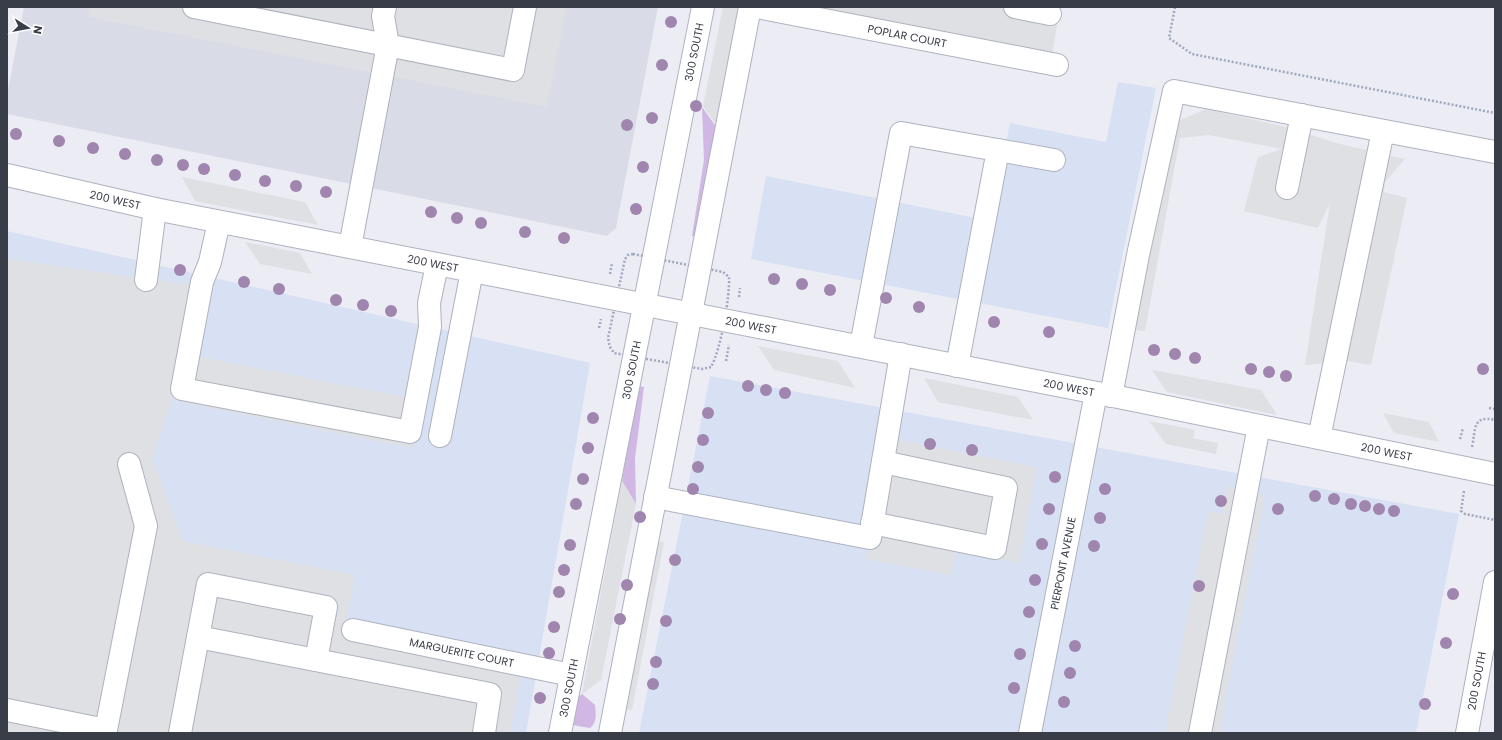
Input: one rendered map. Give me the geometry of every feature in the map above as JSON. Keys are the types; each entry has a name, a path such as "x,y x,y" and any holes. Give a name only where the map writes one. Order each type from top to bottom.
{"street":[{"path":"194,7 513,70 525,7"},
{"path":"350,248 388,45 383,16 385,7"},
{"name":"300 SOUTH","path":"560,733 703,7"},
{"path":"610,733 750,7"},
{"name":"POPLAR COURT","path":"757,7 1058,65"},
{"path":"1015,7 1050,14"},
{"name":"PIERPONT AVENUE","path":"1030,733 1104,394 1135,270 1174,91 1302,115"},
{"path":"1287,188 1302,115 1383,131 1449,138 1495,152"},
{"path":"1319,438 1383,131"},
{"path":"861,346 901,133 1054,160"},
{"path":"957,366 998,150"},
{"name":"200 WEST","path":"7,175 219,222 861,346 1495,474"},
{"path":"146,280 155,209"},
{"path":"219,222 210,262 202,282 182,389 410,432 430,327 429,307 436,265"},
{"path":"199,358 213,285 210,262"},
{"path":"440,436 472,271"},
{"path":"404,397 418,325 429,307"},
{"path":"655,497 870,538 901,354"},
{"path":"1200,733 1259,426"},
{"path":"872,523 995,548 1006,488 883,462"},
{"path":"7,710 106,730 146,526 129,464"},
{"name":"200 SOUTH","path":"1467,733 1495,582"},
{"path":"180,733 208,584 326,607 316,660"},
{"name":"MARGUERITE COURT","path":"352,630 571,675"},
{"path":"198,637 490,694 484,733"}],"path":[{"path":"1175,7 1169,38 1192,54 1495,113"},
{"path":"610,274 612,263"},
{"path":"739,297 740,288"},
{"path":"599,328 601,318"},
{"path":"726,361 730,342"},
{"path":"1489,408 1495,409"},
{"path":"1480,420 1485,418 1495,420"},
{"path":"1460,439 1462,428"}],"shaded area":[{"path":"24,7 658,7 616,228 607,236 7,114 7,95"},
{"path":"90,7 567,7 547,107 88,17"},
{"path":"723,7 742,7 719,129 703,106"},
{"path":"804,7 1060,7 1052,55"},
{"path":"1118,82 1156,88 1108,328 751,259 766,176 991,221 1010,123 1106,142"},
{"path":"702,107 717,128 697,237 692,236 704,160"},
{"path":"1206,109 1286,127 1336,143 1405,159 1385,182 1384,192 1407,198 1371,365 1348,361 1305,365 1330,203 1318,228 1244,211 1258,157 1282,149 1209,135 1180,138 1145,331 1128,329 1162,128"},
{"path":"182,177 305,202 318,225 195,201"},
{"path":"7,231 590,363 526,733 7,733"},
{"path":"245,242 300,253 312,274 260,264"},
{"path":"7,259 191,285 170,407 152,458 183,541 355,575 343,634 522,669 510,733 7,733"},
{"path":"758,346 838,361 855,388 774,370"},
{"path":"191,355 424,401 412,448 185,403"},
{"path":"1152,370 1261,390 1277,415 1167,392"},
{"path":"710,376 1459,514 1416,733 639,733"},
{"path":"924,378 1018,397 1033,420 938,402"},
{"path":"638,386 644,387 635,458 636,504 622,481"},
{"path":"1383,413 1429,422 1439,442 1394,433"},
{"path":"1149,421 1195,430 1193,438 1218,443 1216,454 1166,444"},
{"path":"889,438 1037,467 1019,563 956,551 951,575 866,559"},
{"path":"622,481 636,504 601,680 582,694"},
{"path":"1227,486 1265,495 1227,691 1221,733 1165,733 1208,511 1223,514"},
{"path":"656,541 664,542 632,710 624,709"},
{"path":"582,694 595,705 595,720 590,728 572,725 578,697"}]}
